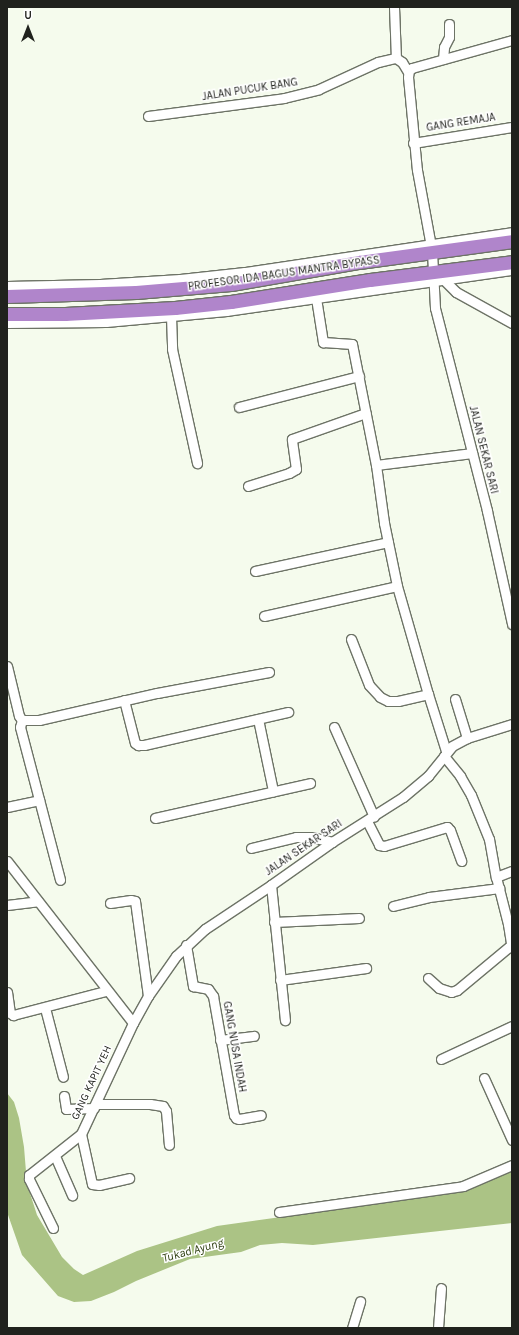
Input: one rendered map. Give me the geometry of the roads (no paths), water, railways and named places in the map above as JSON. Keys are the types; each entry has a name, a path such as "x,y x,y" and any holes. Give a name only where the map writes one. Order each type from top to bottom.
{"highway":[{"name":"PROFESOR IDA BAGUS MANTRA BYPASS","path":"7,296 136,292 231,284 432,248 512,241"},
{"name":"PROFESOR IDA BAGUS MANTRA BYPASS","path":"7,314 65,314 175,308 231,302 370,280 437,278 512,262"}],"street":[{"path":"394,7 396,58 402,62 408,72 412,68 512,40"},
{"path":"443,59 444,47 449,37 449,24"},
{"name":"JALAN PUCUK BANG","path":"148,116 284,98 319,89 378,62 396,58"},
{"name":"JALAN SEKAR SARI","path":"408,72 413,143 437,278 435,308 501,570 512,624"},
{"name":"GANG REMAJA","path":"413,143 512,127"},
{"path":"7,286 100,284 180,279 432,248 512,232"},
{"path":"7,323 98,322 226,311 437,278 512,270"},
{"path":"437,278 456,292 512,323"},
{"path":"316,298 323,342 328,344 351,343 359,376 376,465 388,542 397,586 445,753 471,795 489,839 512,946 456,990 451,992 439,988 428,978"},
{"path":"171,316 172,349 197,462"},
{"path":"239,407 359,376"},
{"path":"248,486 289,473 296,469 292,439 366,413"},
{"path":"376,465 472,453"},
{"path":"255,571 388,542"},
{"path":"264,616 397,586"},
{"path":"351,639 369,685 380,697 388,702 428,694"},
{"path":"7,666 19,716 22,720 20,727 60,880"},
{"path":"22,720 39,720 124,700 269,672"},
{"path":"455,699 466,738"},
{"path":"124,700 135,743 138,745 258,720 288,712"},
{"path":"258,720 273,791"},
{"name":"JALAN SEKAR SARI","path":"133,1023 148,996 173,959 186,945 211,924 271,886 332,842 370,819 416,786 432,771 445,753 466,738 512,724"},
{"path":"334,727 370,819 378,845 384,846 447,827 450,830 461,861"},
{"path":"154,818 310,783"},
{"path":"7,807 39,800"},
{"path":"251,848 296,837 311,837 332,842"},
{"path":"7,861 106,991 133,1023"},
{"path":"496,876 512,871"},
{"path":"271,886 285,1020"},
{"path":"393,906 429,897 499,888"},
{"path":"110,903 132,900 136,902 148,996"},
{"path":"7,905 38,901"},
{"path":"274,922 359,918"},
{"name":"GANG NUSA INDAH","path":"186,945 193,986 208,989 213,996 220,1040 236,1118 245,1119 261,1116"},
{"path":"280,980 366,968"},
{"path":"7,992 10,1013 13,1015 45,1008 106,991"},
{"path":"45,1008 63,1077"},
{"name":"GANG KAPIT YEH","path":"53,1228 29,1177 31,1172 55,1156 81,1134 133,1023"},
{"path":"441,1059 512,1026"},
{"path":"220,1040 254,1036"},
{"path":"484,1078 512,1140"},
{"path":"64,1096 66,1109 95,1106 150,1104 163,1106 166,1111 169,1146"},
{"path":"81,1134 92,1184 99,1185 129,1178"},
{"path":"55,1156 72,1195"},
{"path":"279,1212 463,1186 512,1165"},
{"path":"438,1328 441,1288"},
{"path":"352,1328 360,1301"}],"water":[{"name":"Tukad Ayung","path":"7,1093 14,1102 19,1118 24,1147 27,1184 37,1215 62,1257 74,1269 83,1275 137,1251 217,1226 462,1192 512,1171 512,1223 313,1245 282,1243 260,1245 241,1252 190,1259 91,1301 74,1302 58,1296 22,1255 7,1212"}]}
